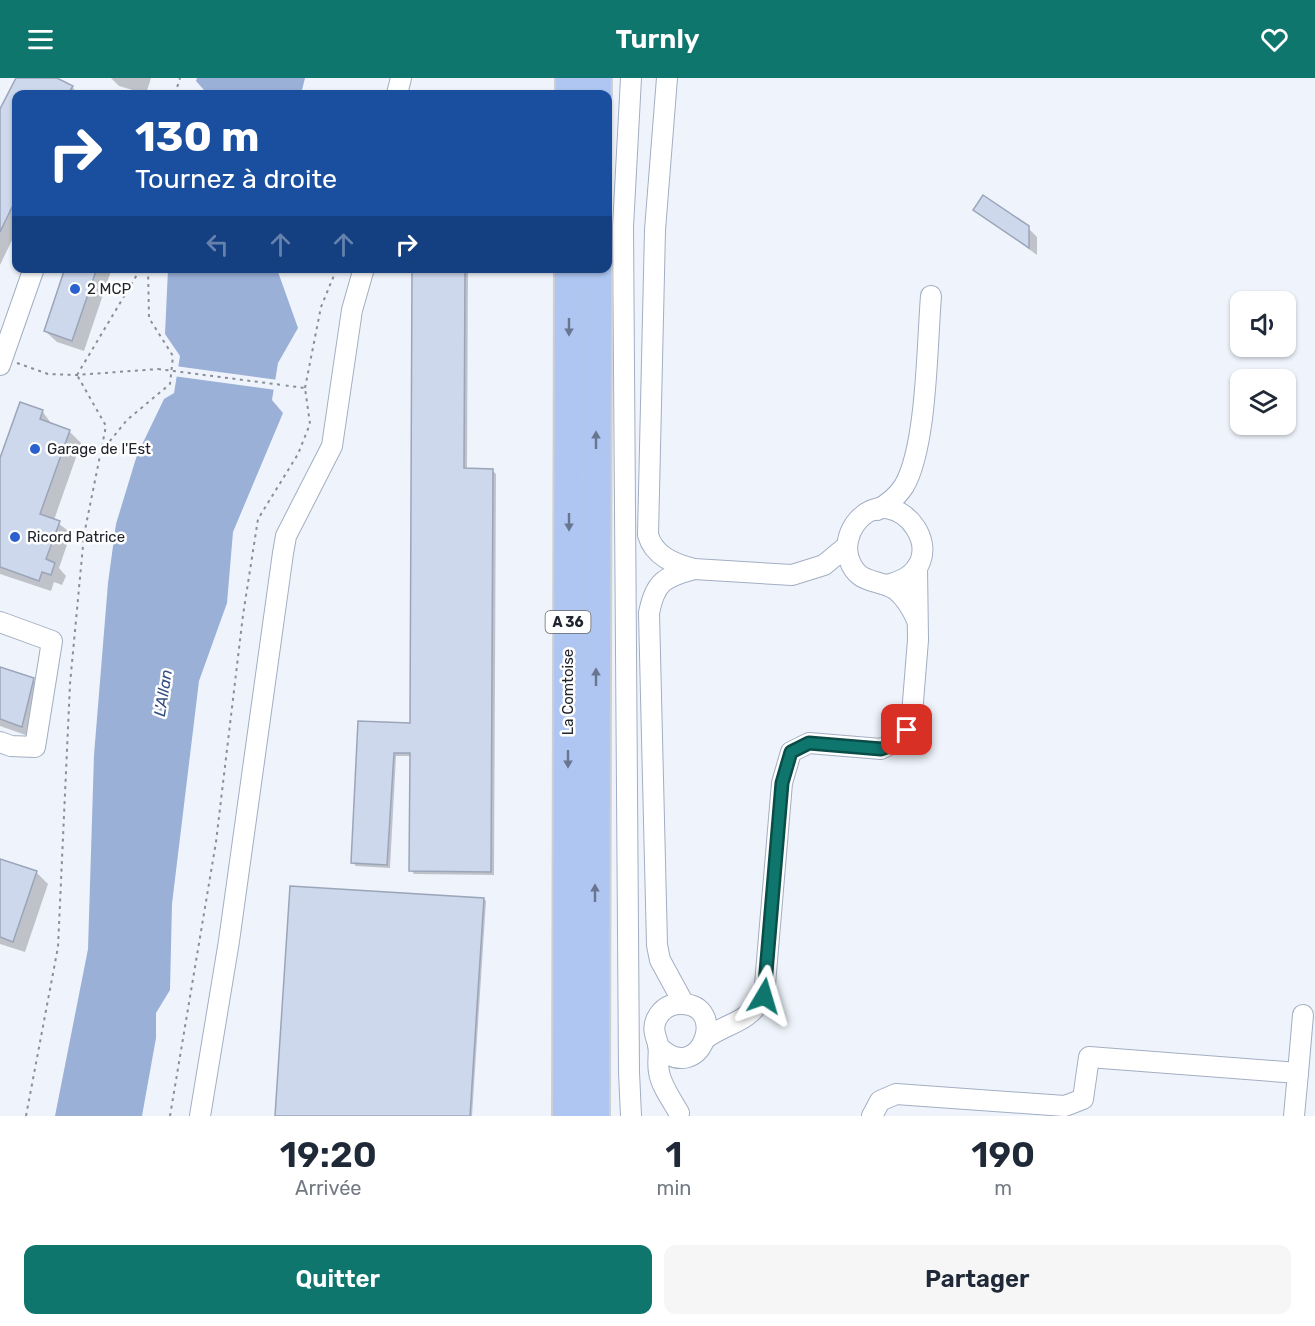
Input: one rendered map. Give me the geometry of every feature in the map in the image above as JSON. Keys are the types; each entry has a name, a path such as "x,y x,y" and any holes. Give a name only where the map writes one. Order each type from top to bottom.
{"highway":[{"name":"La Comtoise","path":"567,1116 569,273"},
{"name":"La Comtoise","path":"595,1116 597,273"},
{"path":"595,946 602,1116"},
{"path":"558,1116 567,1007"}],"street":[{"path":"631,78 623,239 628,1071 632,1116"},
{"path":"667,78 655,230 648,535 650,544 657,552 679,565 694,569 821,576 854,570"},
{"path":"1,362 32,273"},
{"path":"200,1116 229,941 286,536 332,446 352,310 363,273"},
{"path":"911,520 914,462 920,427 931,296"},
{"path":"792,575 824,565 847,546 855,523 890,502 904,486 914,462"},
{"path":"658,1046 672,1056 689,1056 697,1052 706,1038 722,1027 752,1014 764,996 782,783 786,762 791,752 809,743 881,749 899,740 907,730 912,714 918,621 917,567 922,555 922,542 919,530 901,513 876,510"},
{"path":"847,546 854,570 863,578 886,585 907,601 918,621"},
{"path":"886,585 898,582 917,567"},
{"path":"681,1114 659,1074 658,1046 654,1029 660,1013 663,988 655,919 649,613 653,592 664,580 694,569"},
{"path":"0,622 52,641 35,747 11,746 0,742"},
{"path":"660,960 692,1008 705,1020 706,1038"},
{"path":"660,1013 667,1008 692,1008 714,1016 741,1008 767,980"},
{"path":"1294,1116 1298,1073 1307,1021"},
{"path":"681,1114 675,1089 675,1075 689,1056"},
{"path":"866,1116 896,1094 1055,1106 1075,1105 1083,1099 1089,1057 1298,1073"}],"path":[{"path":"77,375 138,273"},
{"path":"103,449 127,420 170,384 173,356 148,318 148,273"},
{"path":"170,1116 216,842 243,615 258,519 298,454 310,424 305,388 321,307 335,273"},
{"path":"1,362 48,374 77,375 158,369 305,388"},
{"path":"26,1116 58,947 70,684 84,534 106,426 77,375"}],"water":[{"path":"197,78 305,78 302,90 204,90 196,81"},
{"name":"L'Allan","path":"168,273 278,273 298,328 278,363 272,400 283,413 233,532 227,603 199,681 172,904 170,990 156,1013 156,1038 142,1116 55,1116 88,949 94,755 108,583 116,524 137,455 164,399 174,393 180,356 165,334"}],"pier":[{"path":"175,366 278,380 276,390 173,376"}],"building":[{"path":"16,78 57,78 73,86 70,90 12,90 12,207 0,232 0,109"},
{"path":"983,195 1029,226 1029,248 973,210"},
{"path":"63,273 95,273 72,341 44,331"},
{"path":"412,273 465,273 464,468 493,469 491,872 409,871 410,753 394,753 387,865 351,863 358,721 410,723"},
{"path":"20,402 43,410 40,419 70,430 40,514 60,521 46,559 55,563 51,575 42,572 39,581 0,567 0,458"},
{"path":"0,667 34,678 22,727 0,719"},
{"path":"0,859 37,871 13,942 0,937"},
{"path":"290,886 484,898 470,1116 275,1116"}],"place":[{"name":"2 MCP","path":"75,289"},
{"name":"Garage de l'Est","path":"35,449"},
{"name":"Ricord Patrice","path":"15,537"}],"route":[{"path":"764,996 782,783 786,762 791,752 809,743 881,749 899,740 907,730"}]}
